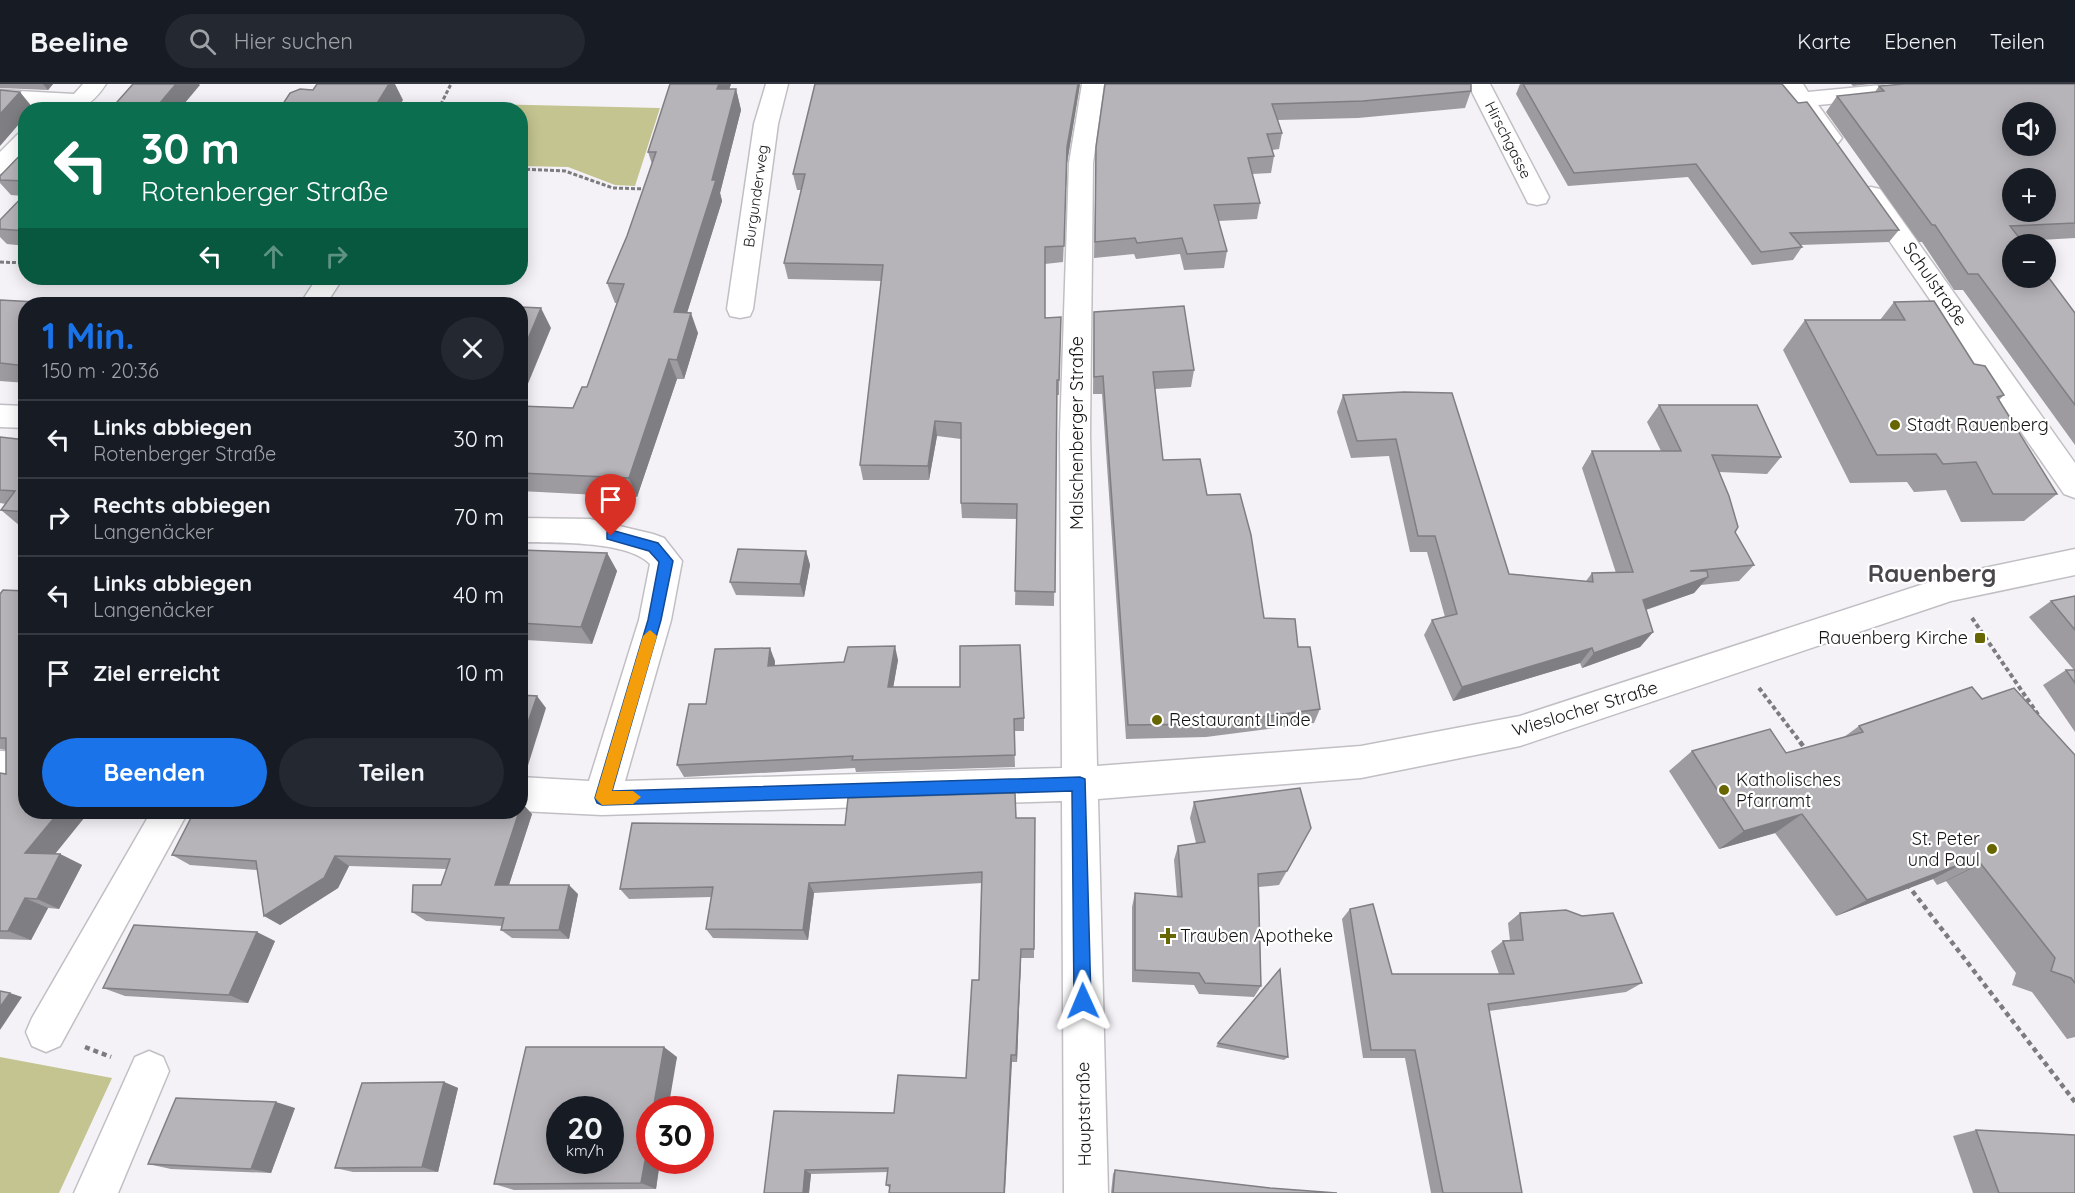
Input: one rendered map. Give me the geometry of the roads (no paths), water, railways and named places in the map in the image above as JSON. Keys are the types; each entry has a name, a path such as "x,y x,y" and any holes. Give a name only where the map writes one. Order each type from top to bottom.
{"street":[{"path":"74,102 80,101 95,84"},
{"name":"Burgunderweg","path":"740,309 766,124 777,84"},
{"name":"Malschenberger Straße","path":"1080,784 1076,422 1081,163 1093,84"},
{"name":"Hirschgasse","path":"1479,84 1537,197"},
{"path":"1796,92 1906,90"},
{"name":"Schulstraße","path":"1796,92 2075,486"},
{"path":"0,97 36,102"},
{"path":"0,166 18,147"},
{"path":"0,416 18,417"},
{"path":"528,530 590,531 653,547 666,561 654,620 602,798"},
{"name":"Wieslocher Straße","path":"528,794 602,798 1080,784 1361,762 1520,731 1951,588 2075,562"},
{"path":"0,767 18,768"},
{"name":"Hauptstraße","path":"1080,784 1086,1193"},
{"path":"46,1032 166,819"},
{"path":"96,1193 148,1071"}],"place":[{"name":"Stadt Rauenberg","path":"1895,425"},
{"name":"Rauenberg Kirche","path":"1980,638"},
{"name":"Restaurant Linde","path":"1157,720"},
{"name":"Katholisches Pfarramt","path":"1724,790"},
{"name":"St. Peter und Paul","path":"1992,849"},
{"name":"Trauben Apotheke","path":"1168,936"}],"district":[{"name":"Rauenberg","path":"1932,574"}]}
